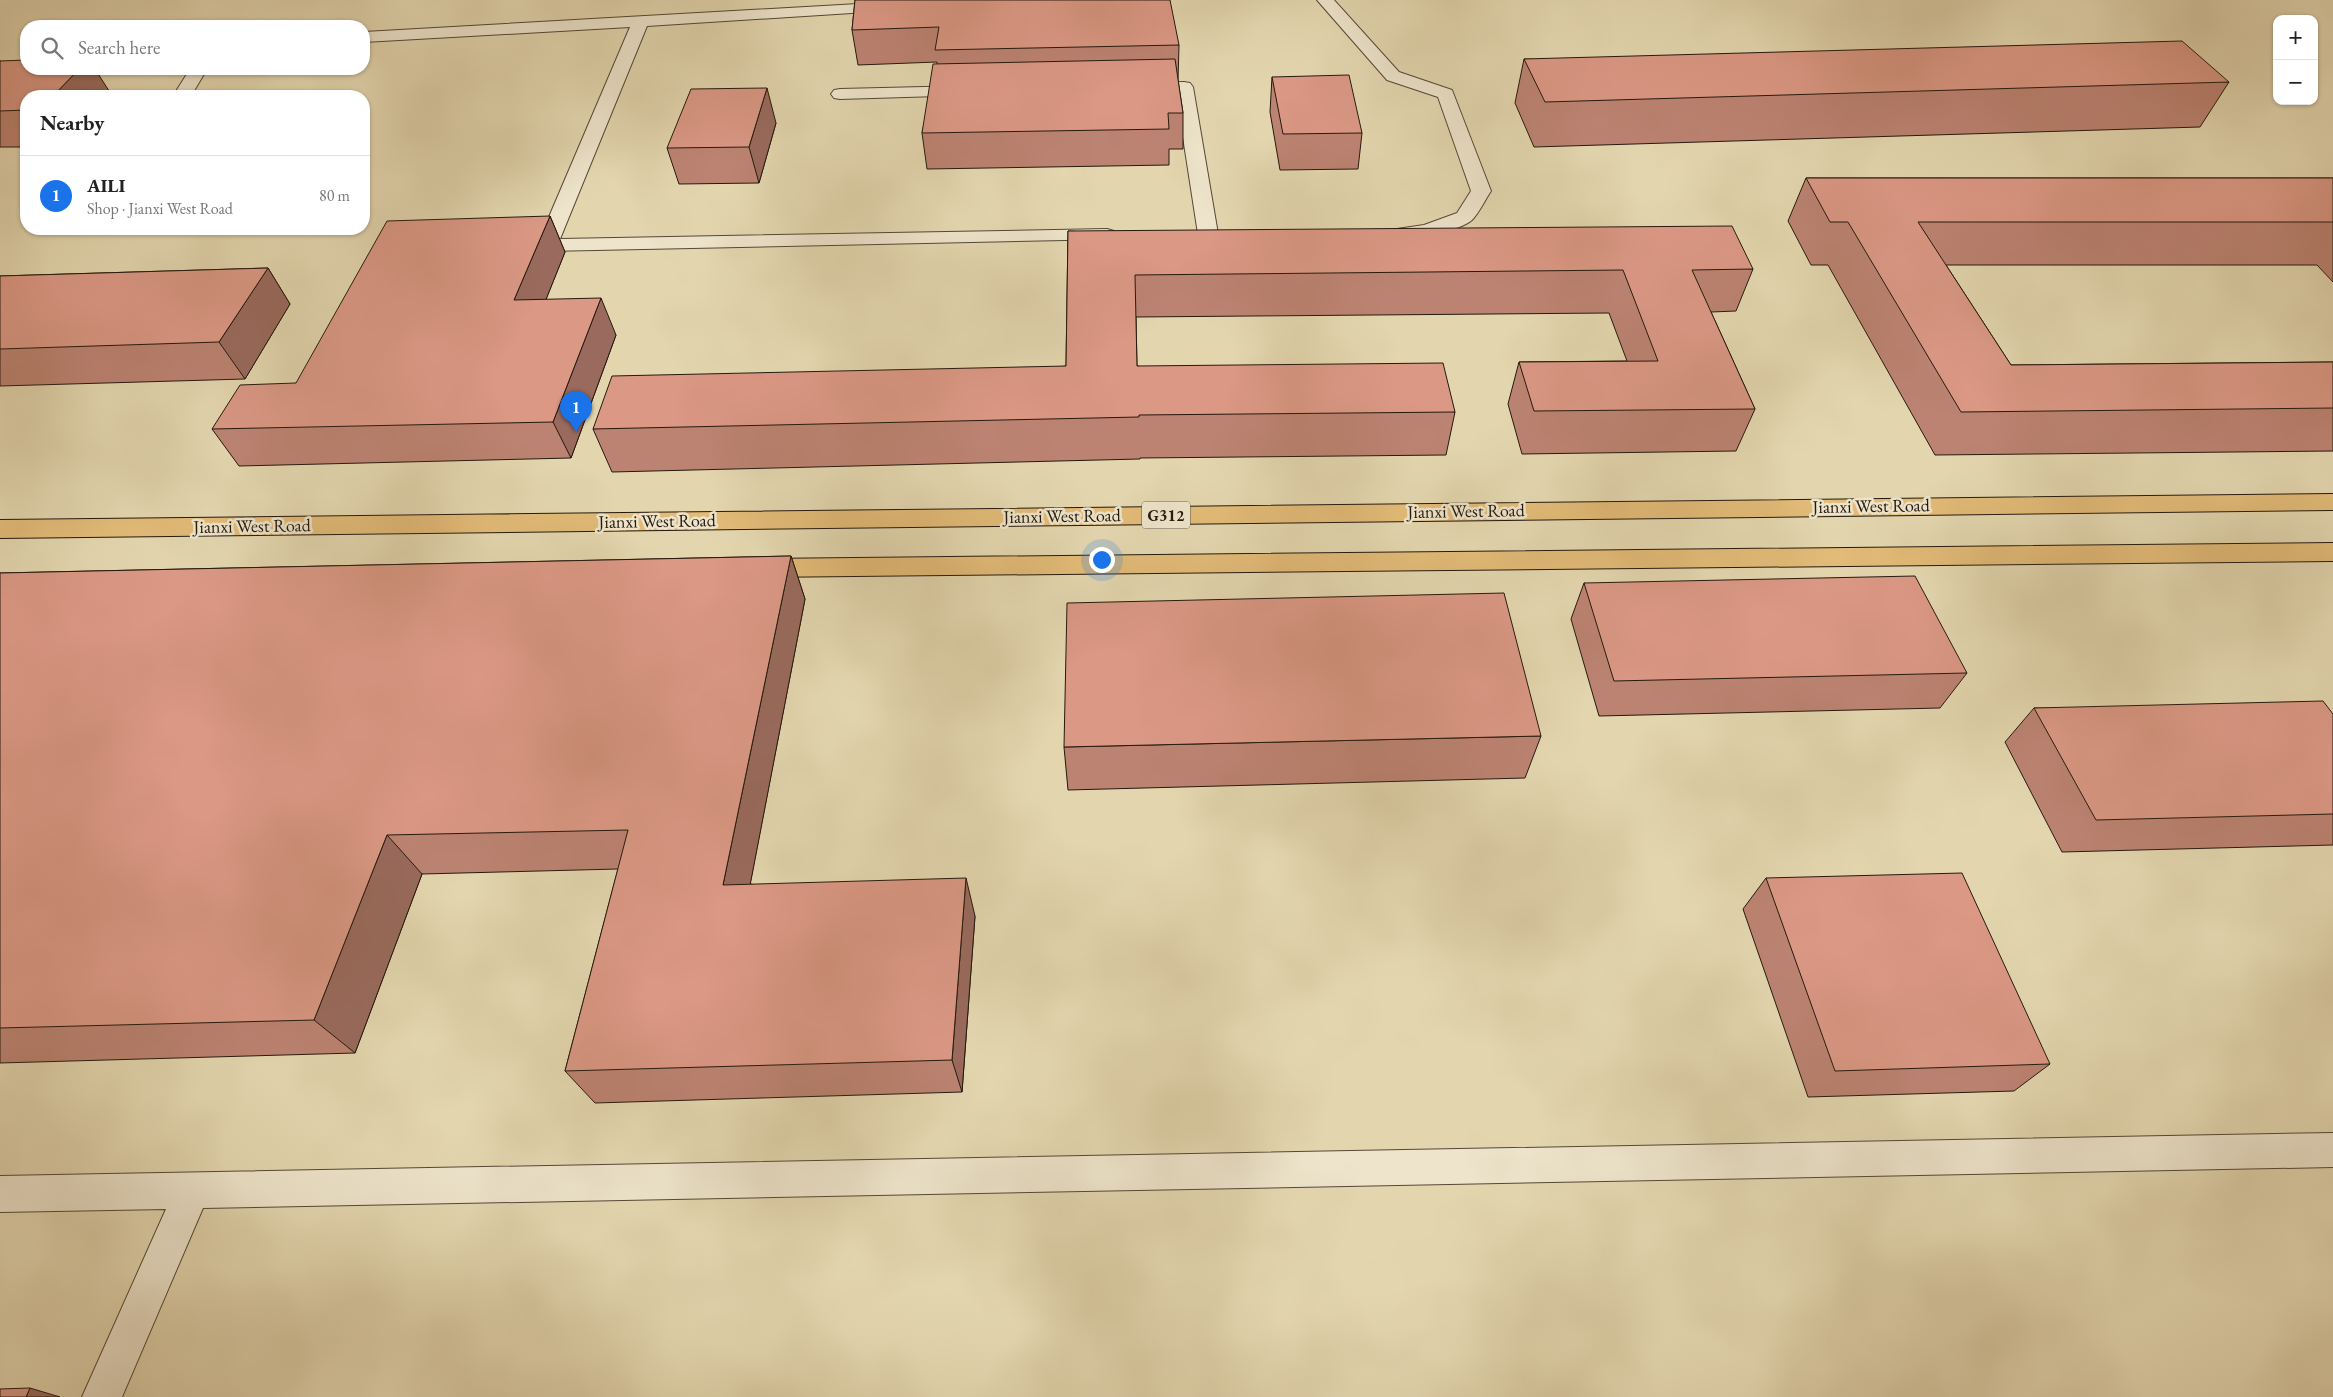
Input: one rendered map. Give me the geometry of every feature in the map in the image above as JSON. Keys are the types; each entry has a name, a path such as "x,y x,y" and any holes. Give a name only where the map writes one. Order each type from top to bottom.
{"highway":[{"name":"Jianxi West Road","path":"0,529 2333,502"},
{"path":"738,568 2333,552"}],"lane":[{"path":"1325,0 1393,76 1446,94 1481,191 1464,217 1427,230 1380,235"},
{"path":"370,38 641,20 905,6"},
{"path":"641,20 548,245 1129,235"},
{"path":"186,90 194,75"},
{"path":"1125,88 1184,87 1217,234 1188,234"},
{"path":"840,94 987,91"},
{"path":"0,1194 2333,1150"},
{"path":"102,1397 193,1190"}],"building":[{"path":"855,0 1170,0 1179,45 935,50 939,27 852,30"},
{"path":"2182,41 2229,82 1545,102 1524,59"},
{"path":"1175,59 1183,113 1168,113 1169,129 922,133 933,64"},
{"path":"20,60 20,75 73,75 59,90 20,90 20,110 0,111 0,61"},
{"path":"1349,75 1362,133 1283,134 1272,77"},
{"path":"767,88 749,147 667,148 691,89"},
{"path":"1806,178 2333,178 2333,222 1918,222 2011,365 2333,362 2333,408 1961,412 1848,222 1830,222"},
{"path":"550,216 514,300 601,298 553,422 212,429 240,385 296,383 387,221"},
{"path":"1732,226 1753,269 1692,270 1755,409 1534,411 1519,362 1658,361 1623,270 1135,275 1137,366 1443,363 1455,412 1139,415 1139,417 593,429 612,376 1066,366 1068,231"},
{"path":"268,268 219,342 0,349 0,276"},
{"path":"791,556 723,885 966,878 952,1060 565,1071 628,830 387,835 314,1020 0,1028 0,573"},
{"path":"1915,576 1967,673 1614,681 1584,583"},
{"path":"1504,593 1541,736 1064,747 1067,603"},
{"path":"2323,701 2333,714 2333,814 2096,820 2034,708"},
{"path":"1962,873 2050,1064 1835,1071 1766,878"},
{"path":"30,1388 26,1397 0,1397 0,1389"}],"place":[{"name":"AILI","path":"576,432"}]}
